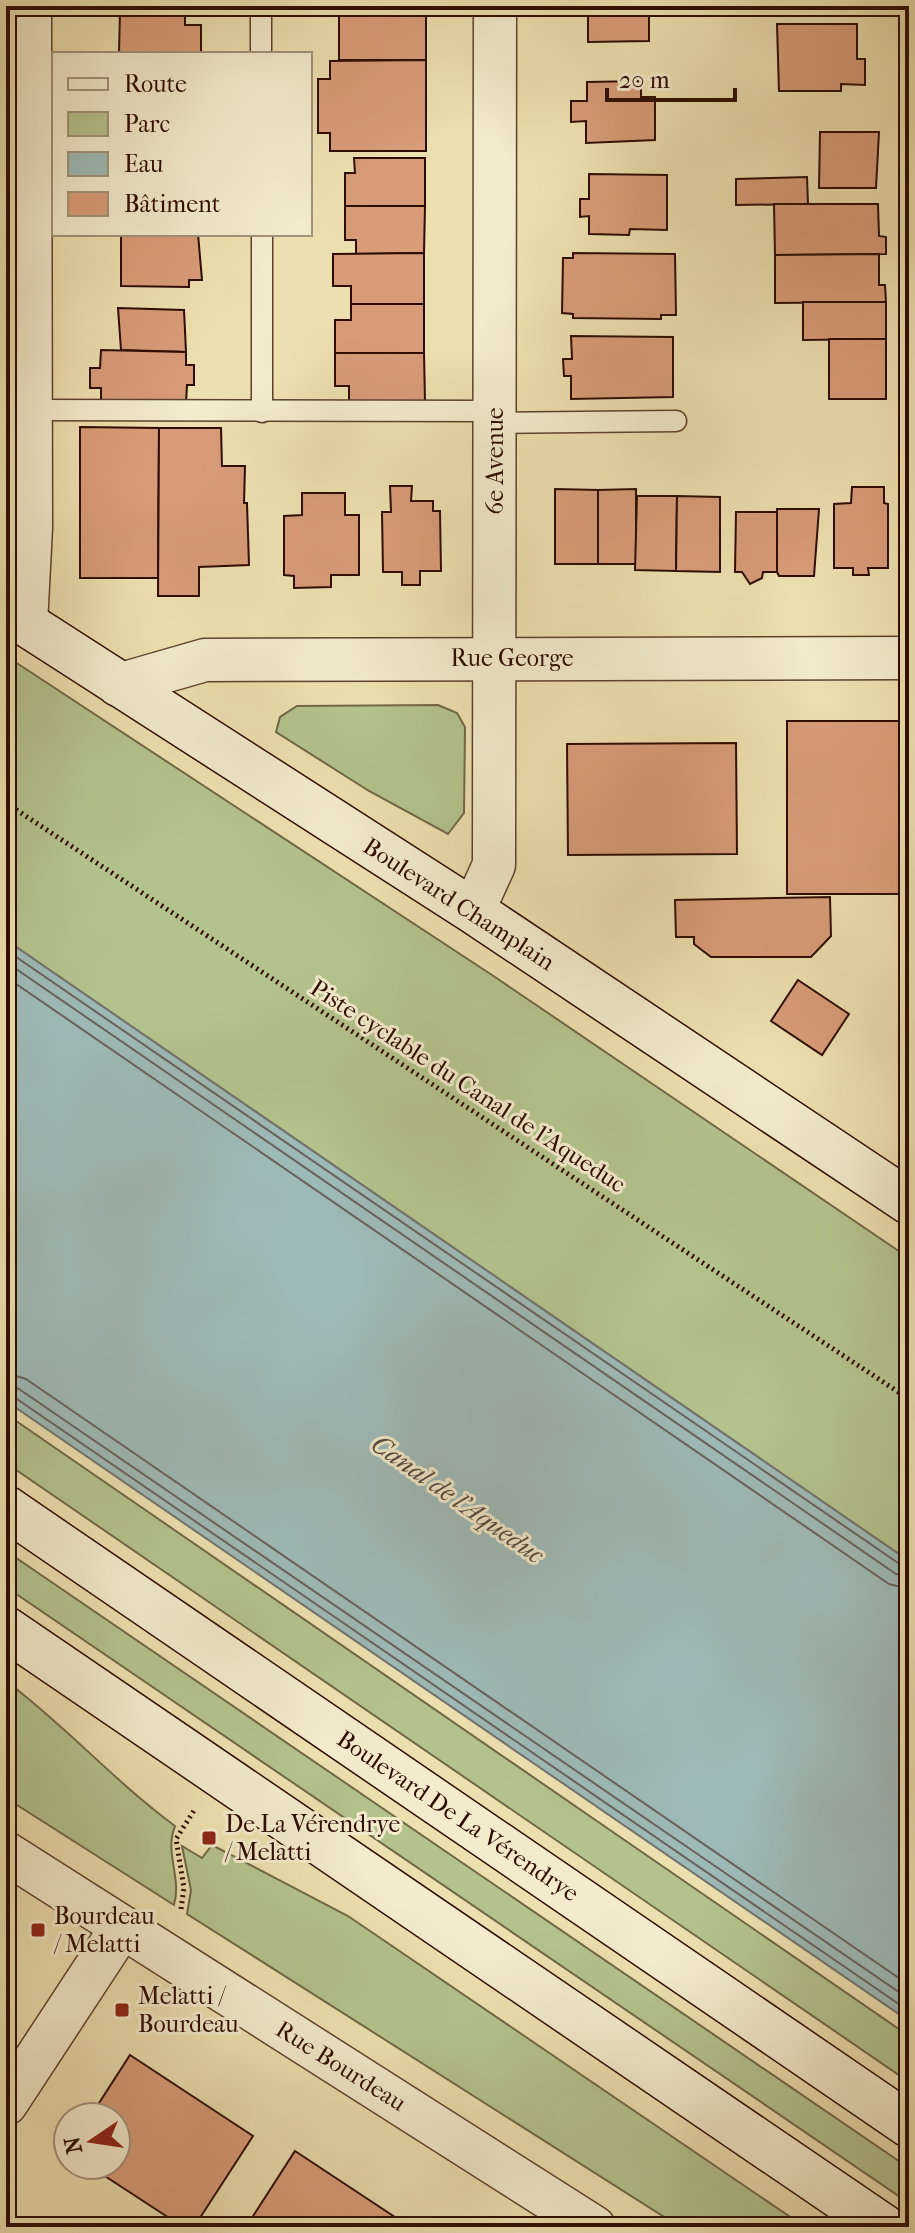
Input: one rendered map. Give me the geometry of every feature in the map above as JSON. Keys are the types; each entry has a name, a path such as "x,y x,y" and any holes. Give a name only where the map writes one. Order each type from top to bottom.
{"main road":[{"name":"Boulevard Champlain","path":"16,617 473,911 909,1202"},
{"name":"Boulevard De La Vérendrye","path":"6,1508 909,2125"},
{"path":"6,1629 884,2227"}],"street":[{"path":"16,617 31,410 18,269 30,6"},
{"name":"6e Avenue","path":"473,911 494,865 495,6"},
{"name":"Rue George","path":"118,685 205,660 909,658"},
{"name":"Rue Bourdeau","path":"6,1853 594,2227"},
{"path":"6,2104 122,1927"}],"lane":[{"path":"261,6 261,52"},
{"path":"262,236 262,412"},
{"path":"31,410 676,421"}],"path":[{"name":"Piste cyclable du Canal de l'Aqueduc","path":"6,803 909,1399"},
{"path":"181,1909 184,1888 176,1839 185,1823"}],"green space":[{"path":"6,656 492,975 909,1258 909,1561 6,940"},
{"path":"438,705 457,713 465,727 464,813 448,834 369,791 276,732 280,717 297,706"},
{"path":"6,1414 909,2036 909,2082 6,1463"},
{"path":"6,1551 909,2168 909,2203 6,1587"},
{"path":"6,1681 175,1826 171,1846 176,1885 174,1905 6,1798"},
{"path":"212,1845 348,1916 805,2227 680,2227 187,1914 191,1890 182,1846 202,1858"}],"water":[{"name":"Canal de l'Aqueduc","path":"6,940 909,1561 909,2021 6,1401"}],"building":[{"path":"120,6 208,6 208,11 120,10"},
{"path":"339,6 426,6 426,11 339,11"},
{"path":"588,6 649,6 649,41 588,42"},
{"path":"120,10 185,11 185,25 201,25 201,52 119,52"},
{"path":"339,11 426,11 426,60 339,60"},
{"path":"777,24 857,24 857,59 865,59 865,85 841,84 841,91 779,91"},
{"path":"426,60 426,151 330,151 330,133 318,133 318,79 330,79 330,61"},
{"path":"641,81 641,97 655,97 655,140 586,143 586,121 571,122 571,101 587,101 587,82"},
{"path":"820,132 879,132 876,188 819,188"},
{"path":"354,158 425,158 425,206 345,206 345,173 355,173"},
{"path":"589,174 667,175 667,230 630,229 629,235 589,234 589,216 580,217 580,199 589,199"},
{"path":"807,177 808,204 736,205 736,179"},
{"path":"774,204 878,204 879,236 886,237 886,254 775,255"},
{"path":"345,206 425,206 424,253 356,254 356,240 345,240"},
{"path":"121,236 198,236 202,280 189,280 189,287 121,286"},
{"path":"424,253 424,304 351,304 351,286 333,286 333,254"},
{"path":"573,253 675,254 676,315 661,315 661,319 573,318 573,314 562,313 563,258 573,258"},
{"path":"879,254 879,285 885,285 886,302 775,303 775,255"},
{"path":"803,302 886,302 886,339 803,340"},
{"path":"351,304 424,304 424,353 335,353 335,320 351,320"},
{"path":"118,308 184,310 186,352 121,350"},
{"path":"571,336 673,337 673,397 571,399 571,376 564,376 563,359 572,359"},
{"path":"829,339 886,339 886,399 829,399"},
{"path":"101,350 186,352 186,365 194,365 194,385 187,385 186,403 101,400 101,388 90,388 90,368 100,368"},
{"path":"335,353 424,353 425,402 349,402 349,386 335,386"},
{"path":"80,427 159,428 158,578 80,578"},
{"path":"159,428 221,428 222,466 245,466 244,503 247,503 249,565 199,567 199,596 158,596"},
{"path":"390,486 412,486 411,501 433,501 433,511 440,511 441,571 420,571 420,585 402,585 402,572 383,572 382,512 391,512"},
{"path":"852,487 884,487 884,503 888,504 888,568 868,568 869,575 853,575 853,568 834,568 834,504 851,503"},
{"path":"555,489 598,490 598,564 555,564"},
{"path":"636,489 636,564 598,564 598,490"},
{"path":"302,493 345,493 345,515 359,515 359,575 331,575 331,587 294,588 294,576 284,575 284,516 302,515"},
{"path":"637,496 677,496 676,571 635,570"},
{"path":"677,496 720,497 720,572 676,571"},
{"path":"777,509 819,509 814,576 779,576"},
{"path":"736,512 777,512 777,572 763,572 762,578 750,584 742,572 735,572"},
{"path":"787,721 908,721 908,894 787,894"},
{"path":"736,743 737,854 568,855 567,744"},
{"path":"830,897 831,936 811,957 711,957 694,944 694,937 676,937 675,900"},
{"path":"798,980 849,1014 822,1055 771,1021"},
{"path":"130,2055 253,2136 194,2227 183,2227 113,2181 132,2181 132,2101 100,2101"},
{"path":"295,2151 410,2227 246,2227"}],"place":[{"name":"De La Vérendrye / Melatti","path":"209,1838"},
{"name":"Bourdeau / Melatti","path":"38,1930"},
{"name":"Melatti / Bourdeau","path":"122,2010"}]}
